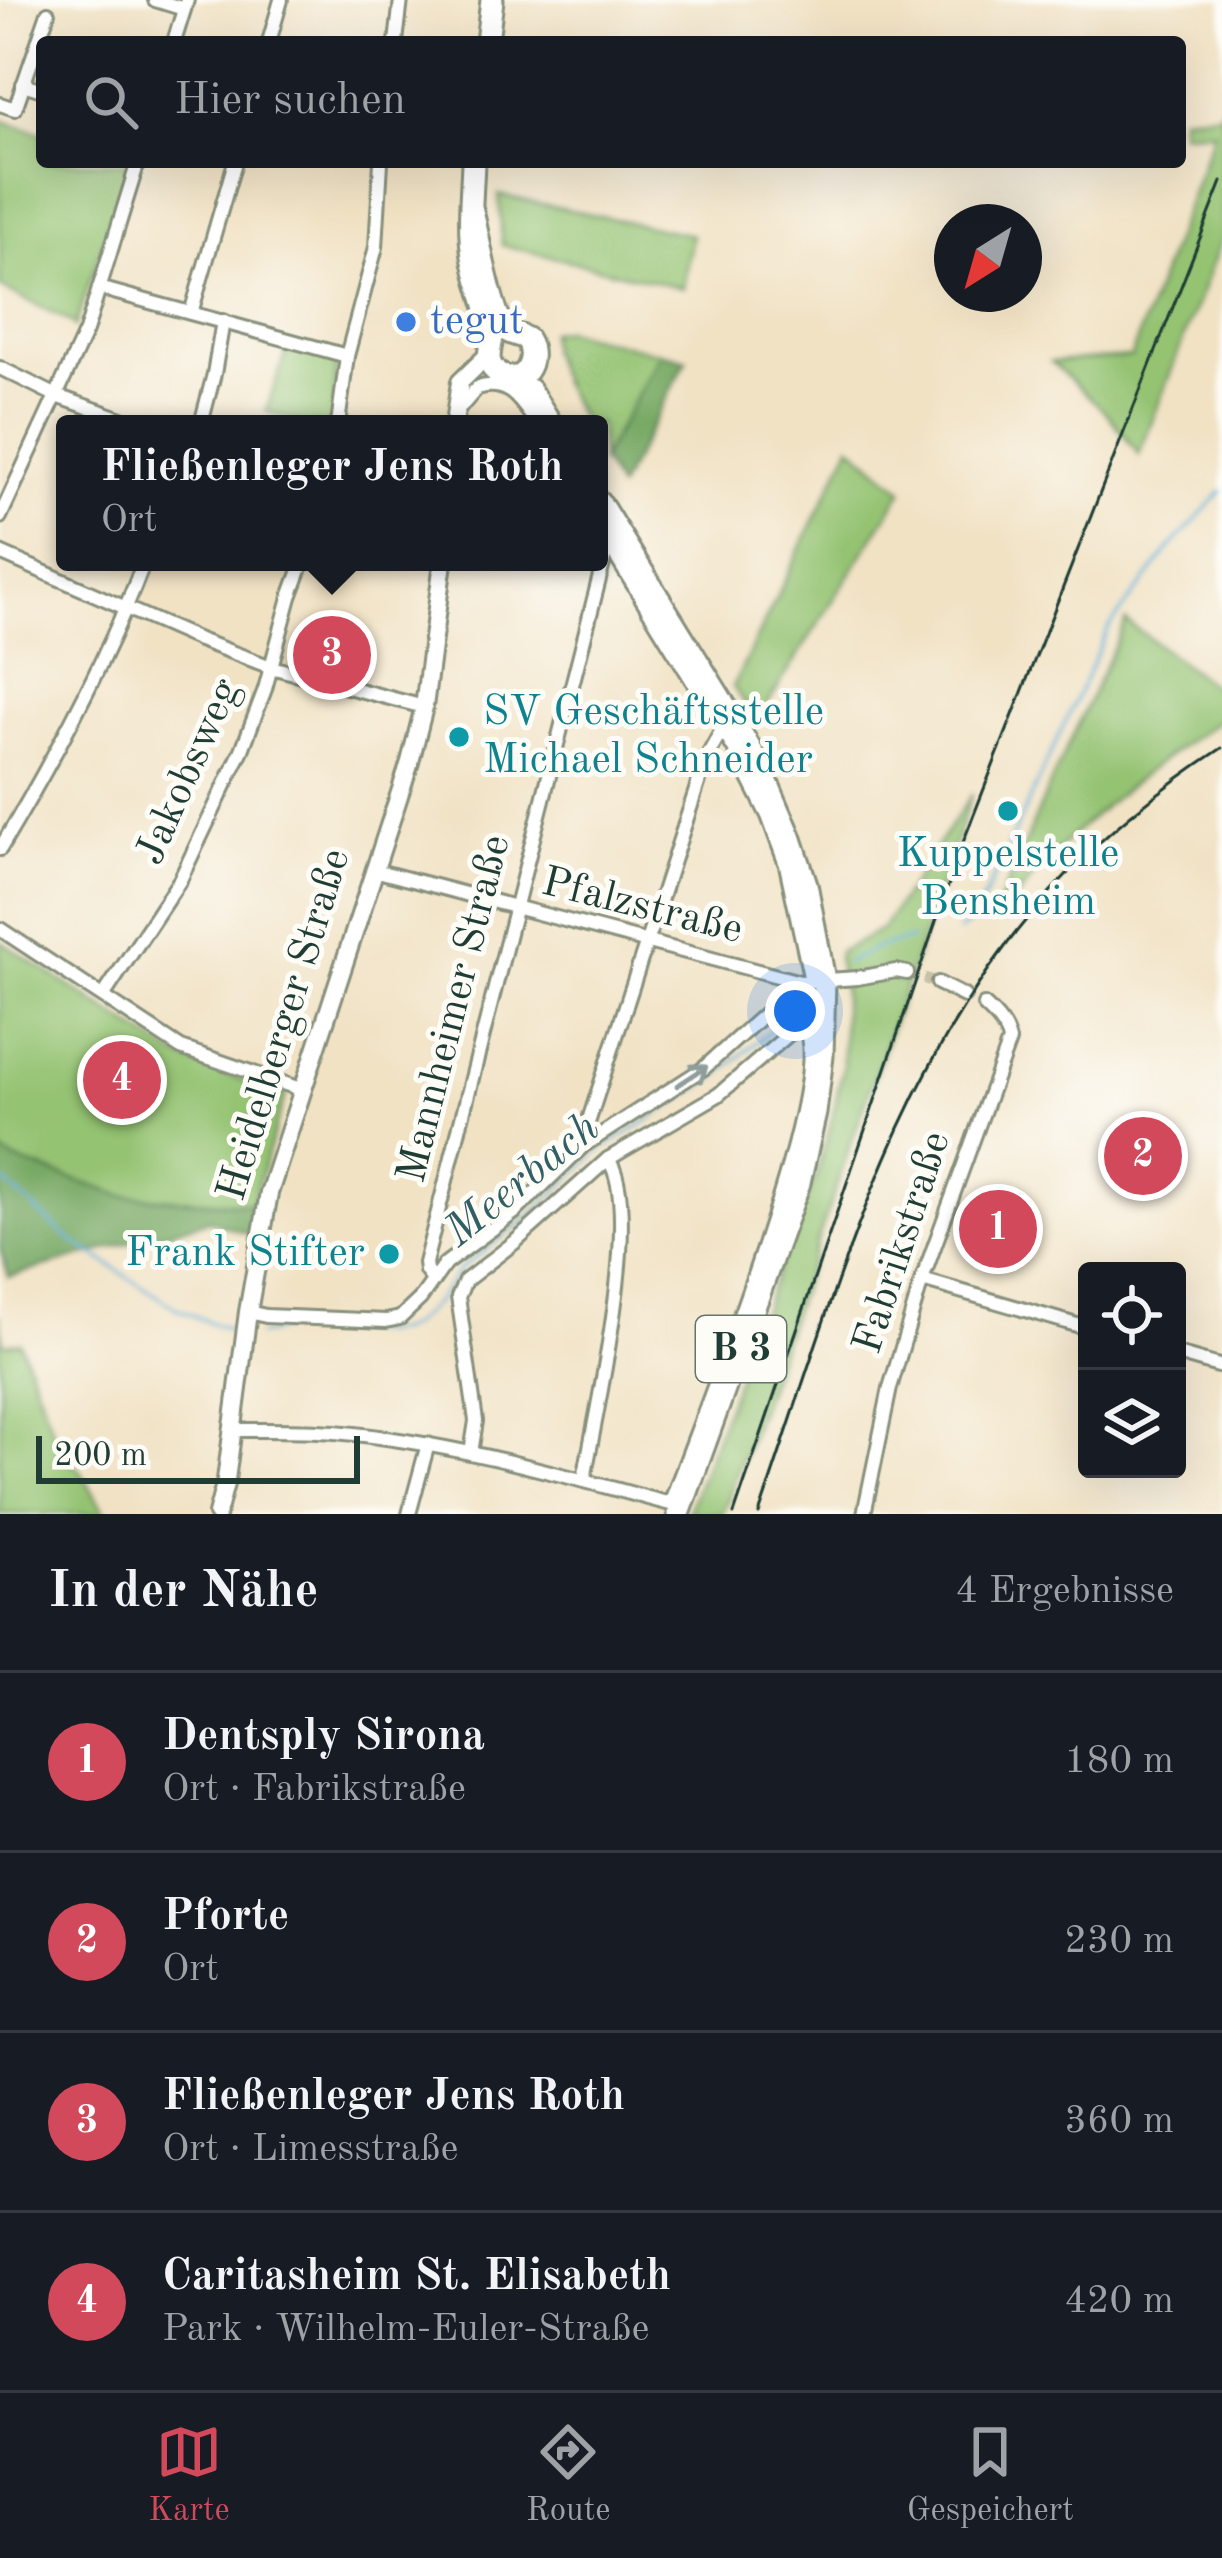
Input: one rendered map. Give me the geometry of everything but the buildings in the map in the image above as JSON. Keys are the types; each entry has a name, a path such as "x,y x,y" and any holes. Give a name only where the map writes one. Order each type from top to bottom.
{"main road":[{"path":"488,36 492,0"},
{"path":"473,168 472,252 496,344 490,364 518,378 545,415"},
{"path":"496,344 521,334 531,345 533,358 518,378"},
{"name":"B 3","path":"608,517 770,787 806,884 822,1056 799,1183 675,1509"}],"street":[{"path":"155,0 186,5 176,36"},
{"path":"271,36 281,0"},
{"path":"396,36 401,0"},
{"path":"39,36 47,13"},
{"path":"0,104 15,109 36,46"},
{"path":"23,84 36,88"},
{"path":"0,518 86,332 136,168"},
{"path":"191,313 233,168"},
{"path":"339,415 347,356 376,248 381,168"},
{"path":"99,288 347,356"},
{"path":"203,415 224,322"},
{"path":"455,415 464,377 496,344"},
{"path":"0,368 111,415"},
{"path":"458,394 490,372 518,378"},
{"path":"457,415 472,391 484,385 500,385 530,415"},
{"path":"608,544 722,730 768,816 786,865 812,981"},
{"path":"0,553 272,667 424,707"},
{"path":"0,849 76,715 141,571"},
{"name":"Jakobsweg","path":"104,995 180,880 242,750 300,571"},
{"name":"Heidelberger Straße","path":"217,1514 269,1193 410,762 424,707 442,571"},
{"name":"Mannheimer Straße","path":"433,1280 425,1263 601,571"},
{"path":"592,1138 588,1123 645,942 706,759 722,730"},
{"name":"Pfalzstraße","path":"374,869 812,981"},
{"path":"0,929 181,1048 303,1090"},
{"path":"248,1312 400,1318 446,1264 515,1212 592,1138 704,1068 812,981 907,973"},
{"path":"938,982 964,996"},
{"name":"Fabrikstraße","path":"864,1514 890,1388 922,1280 1009,1041 998,1017 984,1005"},
{"path":"233,1430 325,1431 428,1444 471,1453 538,1467 675,1509 780,1202 806,1087 810,1036 803,1027 718,1095 608,1159 465,1280 458,1297 476,1420 471,1453"},
{"path":"584,1480 617,1288 622,1217 617,1172 608,1159"},
{"path":"922,1280 1078,1325"},
{"path":"1186,1357 1222,1367"},
{"path":"409,1514 428,1444"}],"green space":[{"path":"1222,107 1222,238 1139,455 1108,414 1051,362 1131,357 1214,131 1186,132 1186,116 1219,113"},
{"path":"0,120 36,131 36,168 127,168 75,327 0,287"},
{"path":"499,195 692,235 683,288 502,245"},
{"path":"564,330 661,353 608,448 608,415 578,415 551,356 549,332"},
{"path":"288,347 337,364 333,415 266,411"},
{"path":"661,353 687,360 618,489 608,472 608,448"},
{"path":"851,445 903,490 756,722 733,687"},
{"path":"1126,621 1222,693 1222,718 1088,821 1001,918 995,913"},
{"path":"972,794 723,1514 687,1514 815,1179 830,1128 843,1066 843,989 837,957 881,930"},
{"path":"0,941 177,1056 286,1093 252,1204 123,1196 0,1152"},
{"path":"0,1152 123,1196 252,1204 248,1234 209,1220 9,1277 0,1249"},
{"path":"0,1315 3,1344 20,1342 62,1456 79,1469 106,1514 0,1514"}],"waterway":[{"name":"Meerbach","path":"959,931 985,896 1108,629 1171,547 1222,491"},
{"name":"Meerbach","path":"846,963 878,947 912,939"},
{"name":"Meerbach","path":"258,1335 299,1326 382,1333 410,1326 436,1302 461,1268 529,1217 599,1151 713,1079 805,1001"},
{"name":"Meerbach","path":"0,1178 69,1239 176,1308 235,1333"}],"tunnel":[{"path":"907,973 938,983"}],"railway":[{"path":"734,1514 962,845 1222,182"},
{"path":"759,1514 878,1176 958,1017 1007,943 1066,875 1141,807 1222,748"}],"place":[{"name":"tegut","path":"406,322"},
{"name":"Fließenleger Jens Roth","path":"332,655"},
{"name":"SV Geschäftsstelle Michael Schneider","path":"459,737"},
{"name":"Kuppelstelle Bensheim","path":"1008,811"},
{"name":"Caritasheim St. Elisabeth","path":"122,1080"},
{"name":"Pforte","path":"1143,1156"},
{"name":"Dentsply Sirona","path":"998,1229"},
{"name":"Frank Stifter","path":"389,1254"}]}
